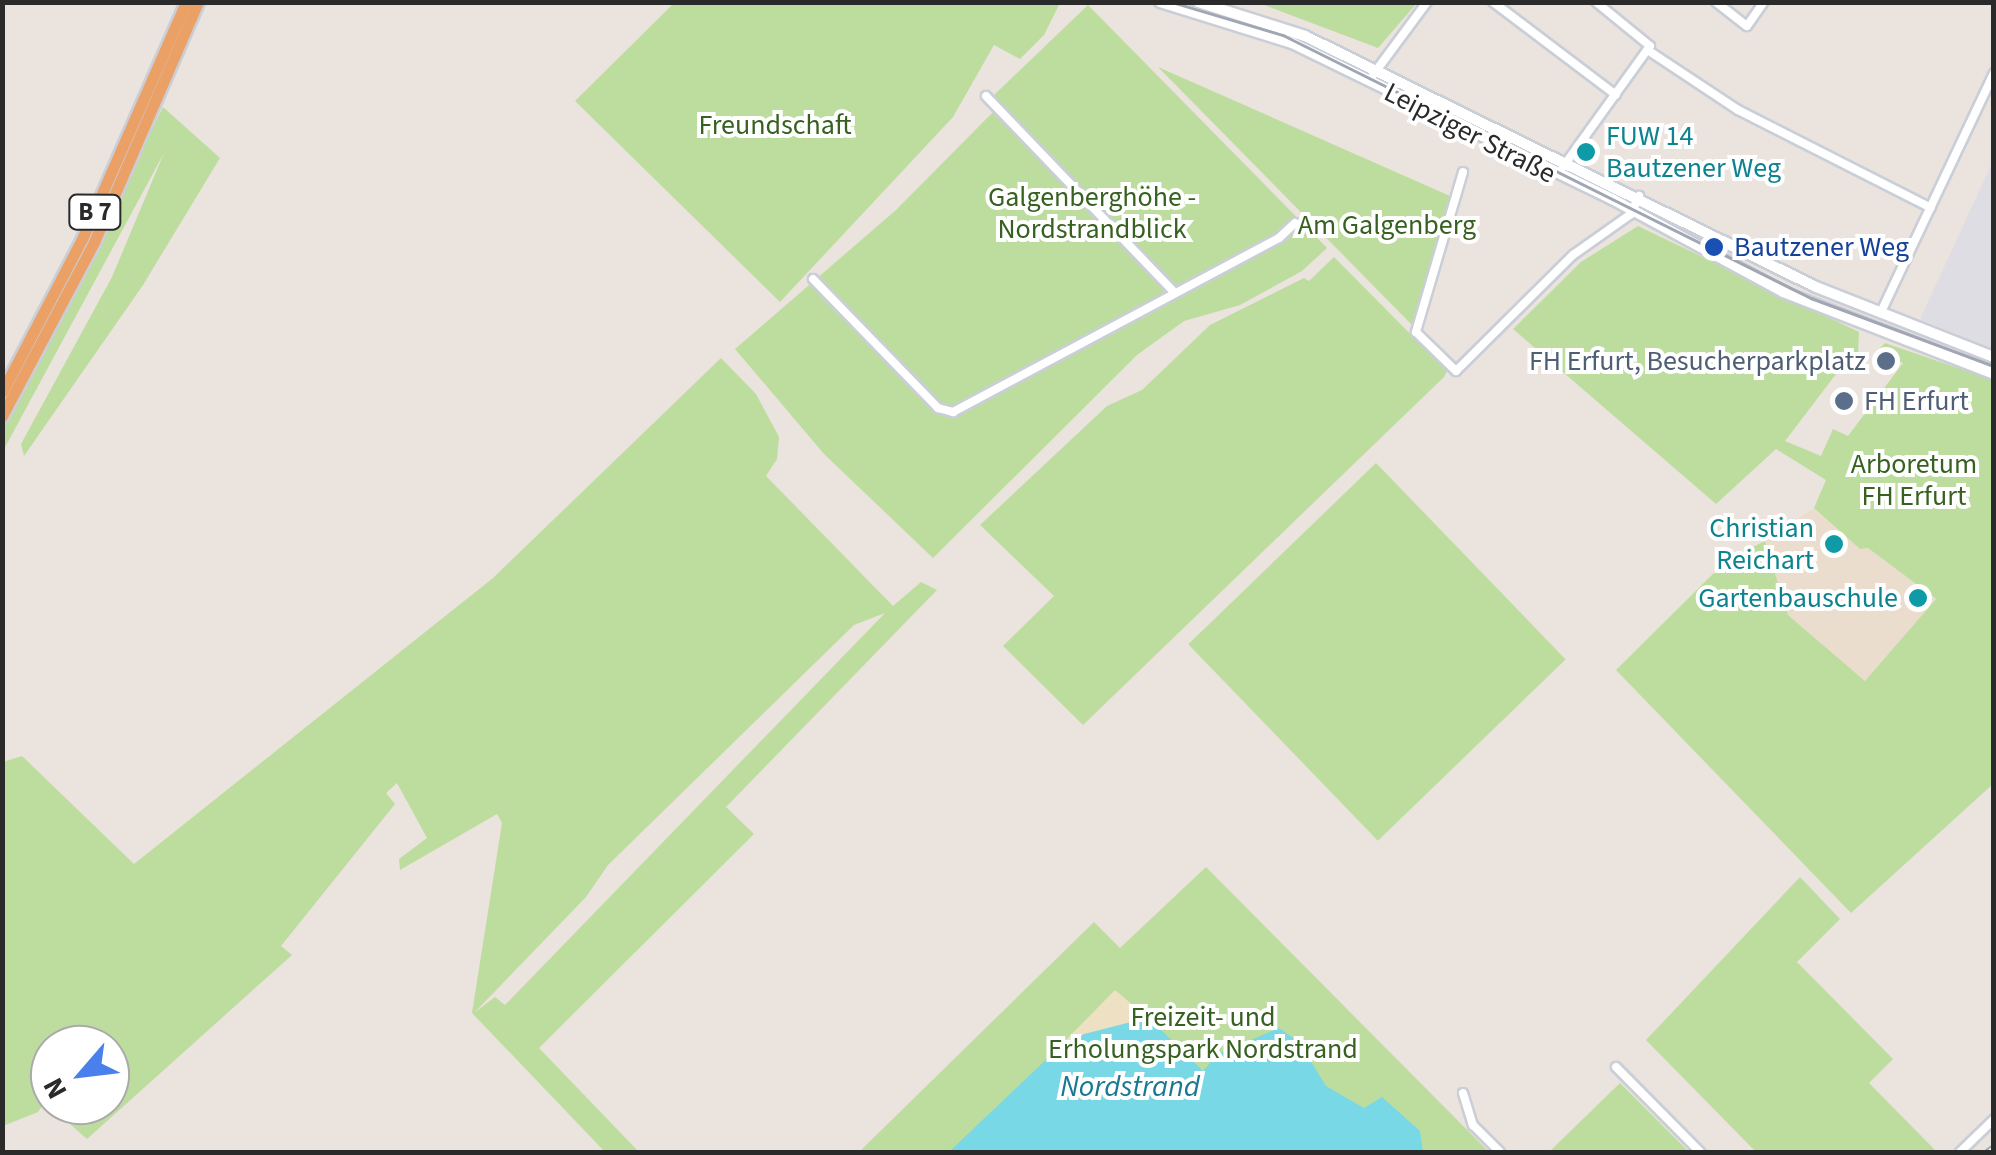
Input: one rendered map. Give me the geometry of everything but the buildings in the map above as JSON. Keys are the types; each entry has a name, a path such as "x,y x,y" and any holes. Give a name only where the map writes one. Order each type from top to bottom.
{"highway":[{"name":"B 7","path":"2,392 107,186 186,2"},
{"name":"B 7","path":"2,416 94,242 198,2"}],"main road":[{"name":"Leipziger Straße","path":"1160,2 1292,43 1371,77 1633,210 1783,292 1994,374"},
{"name":"Leipziger Straße","path":"1198,2 1305,36 1371,77"},
{"name":"Leipziger Straße","path":"1560,172 1639,196 1816,287 1994,357"},
{"path":"1875,330 1880,312"}],"street":[{"path":"1371,77 1426,2"},
{"path":"1493,2 1616,96"},
{"path":"1596,2 1650,48 1738,110 1931,208"},
{"path":"1716,2 1747,26 1764,2"},
{"path":"1560,172 1650,48"},
{"path":"1880,312 1994,73"},
{"path":"986,96 1172,290"},
{"path":"1463,172 1416,332 1456,371 1574,254 1633,210 1639,196"},
{"path":"813,278 946,412 1046,364 1172,290 1279,238 1295,223"},
{"path":"1616,1066 1700,1152"},
{"path":"1464,1093 1473,1125 1500,1152"},
{"path":"1960,1152 1994,1120"}],"shaded area":[{"path":"1993,161 1993,349 1920,319"},
{"path":"1814,508 1860,549 1867,547 1936,600 1865,681 1788,615 1765,541"}],"green space":[{"name":"Freundschaft","path":"675,2 1060,3 1044,35 1020,59 994,45 953,117 780,302 575,101"},
{"path":"1259,3 1417,3 1378,48"},
{"name":"Galgenberghöhe - Nordstrandblick","path":"1088,5 1327,248 1302,271 1240,305 1184,321 1137,355 933,558 824,454 735,349 896,210 1001,104 994,95"},
{"name":"Am Galgenberg","path":"1158,67 1450,196 1413,326"},
{"path":"163,107 220,158 143,285 24,456 21,444 112,277 164,153 3,451 3,428"},
{"name":"Arboretum FH Erfurt","path":"1638,226 1859,332 1858,355 1852,353 1785,441 1821,456 1833,429 1848,436 1903,363 1877,351 1885,343 1993,380 1993,784 1851,913 1616,670 1728,559 1765,541 1788,615 1865,681 1936,599 1868,548 1860,549 1814,508 1826,480 1776,449 1716,504 1513,329 1581,262"},
{"path":"1334,257 1447,371 1444,377 1083,725 1003,646 1054,596 980,525 1107,406 1142,390 1210,325 1304,278 1309,281"},
{"path":"721,358 756,394 779,437 777,459 766,476 893,606 921,582 937,590 726,807 754,834 539,1048 639,1152 605,1152 472,1013 502,823 497,814 400,870 399,859 427,838 397,783 386,793 395,804 281,946 292,955 130,1100 130,1025 30,1025 30,1115 3,1126 3,762 22,756 134,864 493,578","holes":["885,613 505,1005 495,997 475,1012 586,897 608,865 854,625"]},
{"path":"1376,463 1566,659 1378,841 1188,644"},
{"name":"Freizeit- und Erholungspark Nordstrand","path":"1206,867 1489,1152 859,1152 1094,922 1120,948"},
{"path":"1800,877 1840,919 1797,962 1893,1059 1869,1083 1937,1152 1756,1152 1646,1040"},
{"path":"1620,1083 1689,1152 1549,1152"},
{"path":"71,1125 103,1125 87,1139"}],"sand":[{"path":"1115,990 1153,1022 1084,1034 1056,1050"}],"water":[{"path":"1912,392 1920,392 1927,403 1920,414 1912,414 1905,407 1905,399"},
{"name":"Nordstrand","path":"1139,1020 1153,1022 1203,1071 1218,1054 1279,1028 1299,1042 1326,1086 1364,1108 1382,1097 1420,1131 1423,1152 949,1152 1056,1050 1084,1034"}],"tram line":[{"path":"1172,2 1283,35 1811,298 1994,366"}],"railway":[{"path":"1987,1152 1994,1147"}],"place":[{"name":"FUW 14 Bautzener Weg","path":"1586,152"},
{"name":"Bautzener Weg","path":"1714,247"},
{"name":"FH Erfurt, Besucherparkplatz","path":"1886,361"},
{"name":"FH Erfurt","path":"1844,401"},
{"name":"Christian Reichart","path":"1834,544"},
{"name":"Gartenbauschule","path":"1918,598"}]}
